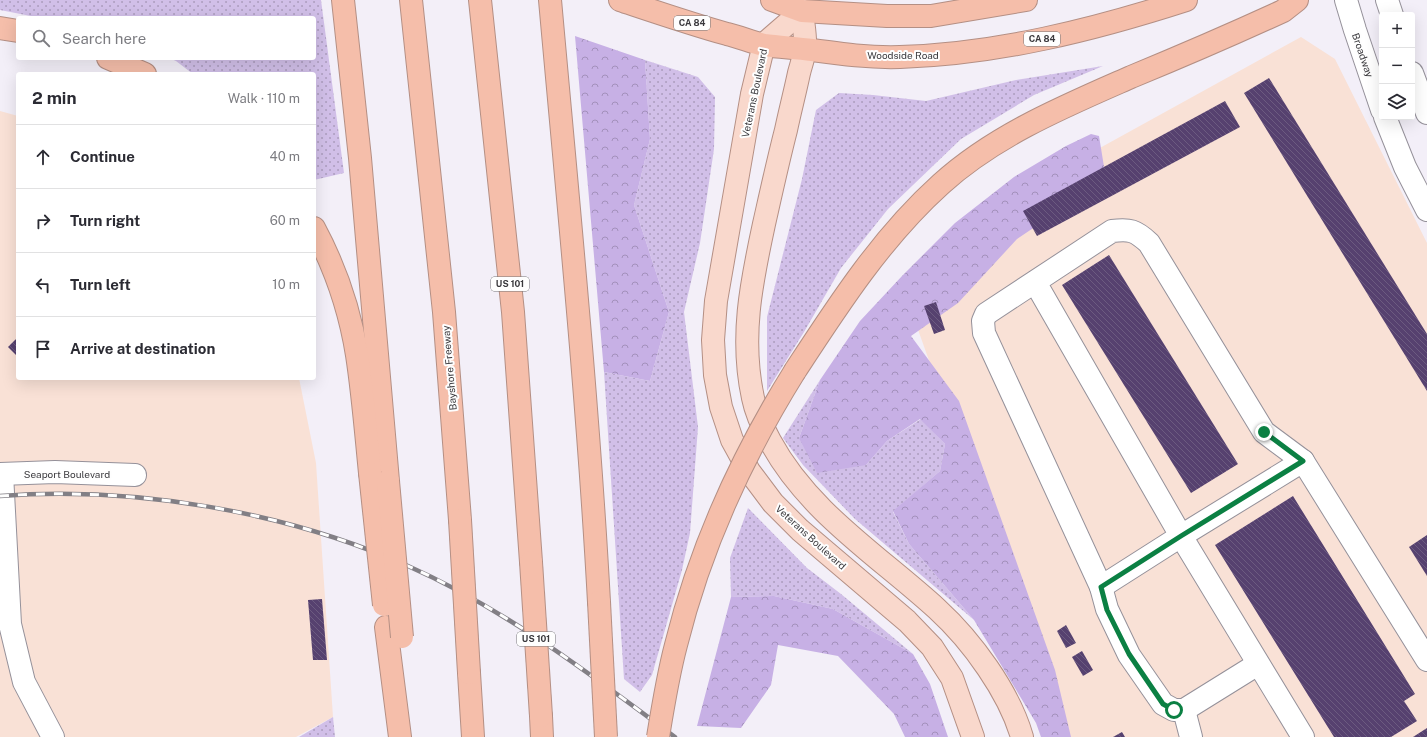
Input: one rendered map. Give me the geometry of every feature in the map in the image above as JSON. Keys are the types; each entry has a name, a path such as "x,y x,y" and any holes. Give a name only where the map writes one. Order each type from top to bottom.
{"highway":[{"path":"343,0 360,158 379,477 394,632 408,737"},
{"name":"Bayshore Freeway","path":"411,0 444,312 460,520 473,737"},
{"path":"550,0 592,482 606,737"},
{"name":"Woodside Road","path":"620,0 707,28 764,44 854,55 898,57 982,51 1026,43 1086,30 1186,0"},
{"path":"772,0 887,16 931,16 1026,0"},
{"path":"658,737 676,644 701,563 732,486 771,409 795,371 827,322 890,236 942,183 993,146 1042,117 1283,11 1297,0"},
{"name":"US 101","path":"480,4 513,312 541,727"},
{"path":"0,28 16,31"},
{"path":"113,60 140,72"},
{"path":"316,232 338,281 349,318 379,477"},
{"path":"394,632 400,737"}],"main road":[{"name":"Veterans Boulevard","path":"804,5 764,44 745,133 716,301 712,340 715,375 721,407 732,440 749,471 773,503 800,530 908,621 932,647 952,678 973,737"},
{"path":"804,5 805,49 778,163 749,302 746,338 748,372 753,401 763,428 773,448 798,483 825,513 938,610 964,637 985,665 1004,695 1018,722 1022,737"}],"street":[{"name":"Broadway","path":"1346,0 1379,101"},
{"path":"1387,0 1391,12"},
{"path":"1415,81 1427,113"},
{"path":"1386,120 1405,167 1427,210"},
{"path":"1258,664 1184,710 1174,710 1163,704 1129,654 1107,610 1101,587 984,333 983,321 986,314 1112,231 1125,230 1138,233 1149,243 1264,432 1303,461 1427,660"},
{"path":"1035,282 1181,536 1303,737"},
{"path":"1101,587 1303,461"},
{"name":"Seaport Boulevard","path":"1,474 55,472 135,475"},
{"path":"1,474 5,623 24,682 53,737"},
{"path":"1184,710 1191,737"}],"shaded area":[{"path":"0,0 321,0 344,173 316,180 316,72 190,72 174,60 316,60 316,16 31,16 0,10"},
{"path":"1301,37 1335,59 1427,243 1427,737 1060,737 1053,708 906,296 984,212"},
{"path":"645,60 698,77 715,97 714,149 700,243 684,312 698,427 690,533 682,570 652,675 640,692 624,679 604,372 650,381 669,312 634,205 650,139"},
{"path":"1103,66 1034,95 961,139 888,209 841,268 804,332 767,391 767,317 802,179 816,110 839,93 926,101 1016,80"},
{"path":"0,111 16,115 16,380 299,380 316,463 333,717 296,737 0,737"},
{"path":"820,380 799,438 866,465 887,441 921,419 945,444 940,471 893,512 909,544 974,620 855,519 803,465 783,438"},
{"path":"748,508 807,568 841,594 913,654 833,609 774,596 731,597 730,558"},
{"path":"333,717 335,737 299,737"}],"green space":[{"path":"575,36 645,60 650,139 634,205 669,312 650,381 604,372"},
{"path":"1091,134 1099,136 1106,179 1017,239 958,303 911,336 959,401 1055,670 1071,737 1041,737 1036,723 974,620 909,544 893,511 940,471 945,444 920,419 887,441 866,465 817,473 799,438 820,380 860,321 902,276 955,223 1014,177 1066,146"},
{"path":"774,596 833,609 913,654 930,684 948,737 905,737 894,714 838,656 778,645 771,685 741,728 697,726 731,597"}],"building":[{"path":"1269,78 1427,334 1427,391 1244,93"},
{"path":"1225,101 1240,127 1037,236 1023,211"},
{"path":"1109,255 1238,464 1191,493 1062,285"},
{"path":"936,302 945,330 934,334 924,306"},
{"path":"16,339 16,355 8,347"},
{"path":"1293,496 1415,694 1404,701 1417,721 1391,737 1334,737 1215,545"},
{"path":"1427,535 1427,576 1409,547"},
{"path":"322,599 327,660 313,660 308,600"},
{"path":"1066,625 1076,643 1066,648 1057,631"},
{"path":"1082,651 1093,670 1083,676 1072,657"},
{"path":"1427,728 1427,737 1413,737"},
{"path":"1122,732 1125,737 1113,737"}],"railway":[{"path":"0,496 51,494 103,495 156,499 260,517 311,530 361,547 408,566 444,583 513,622 579,667 675,737"}],"route":[{"path":"1174,710 1163,704 1129,654 1107,610 1101,587 1303,461 1264,432"}]}
